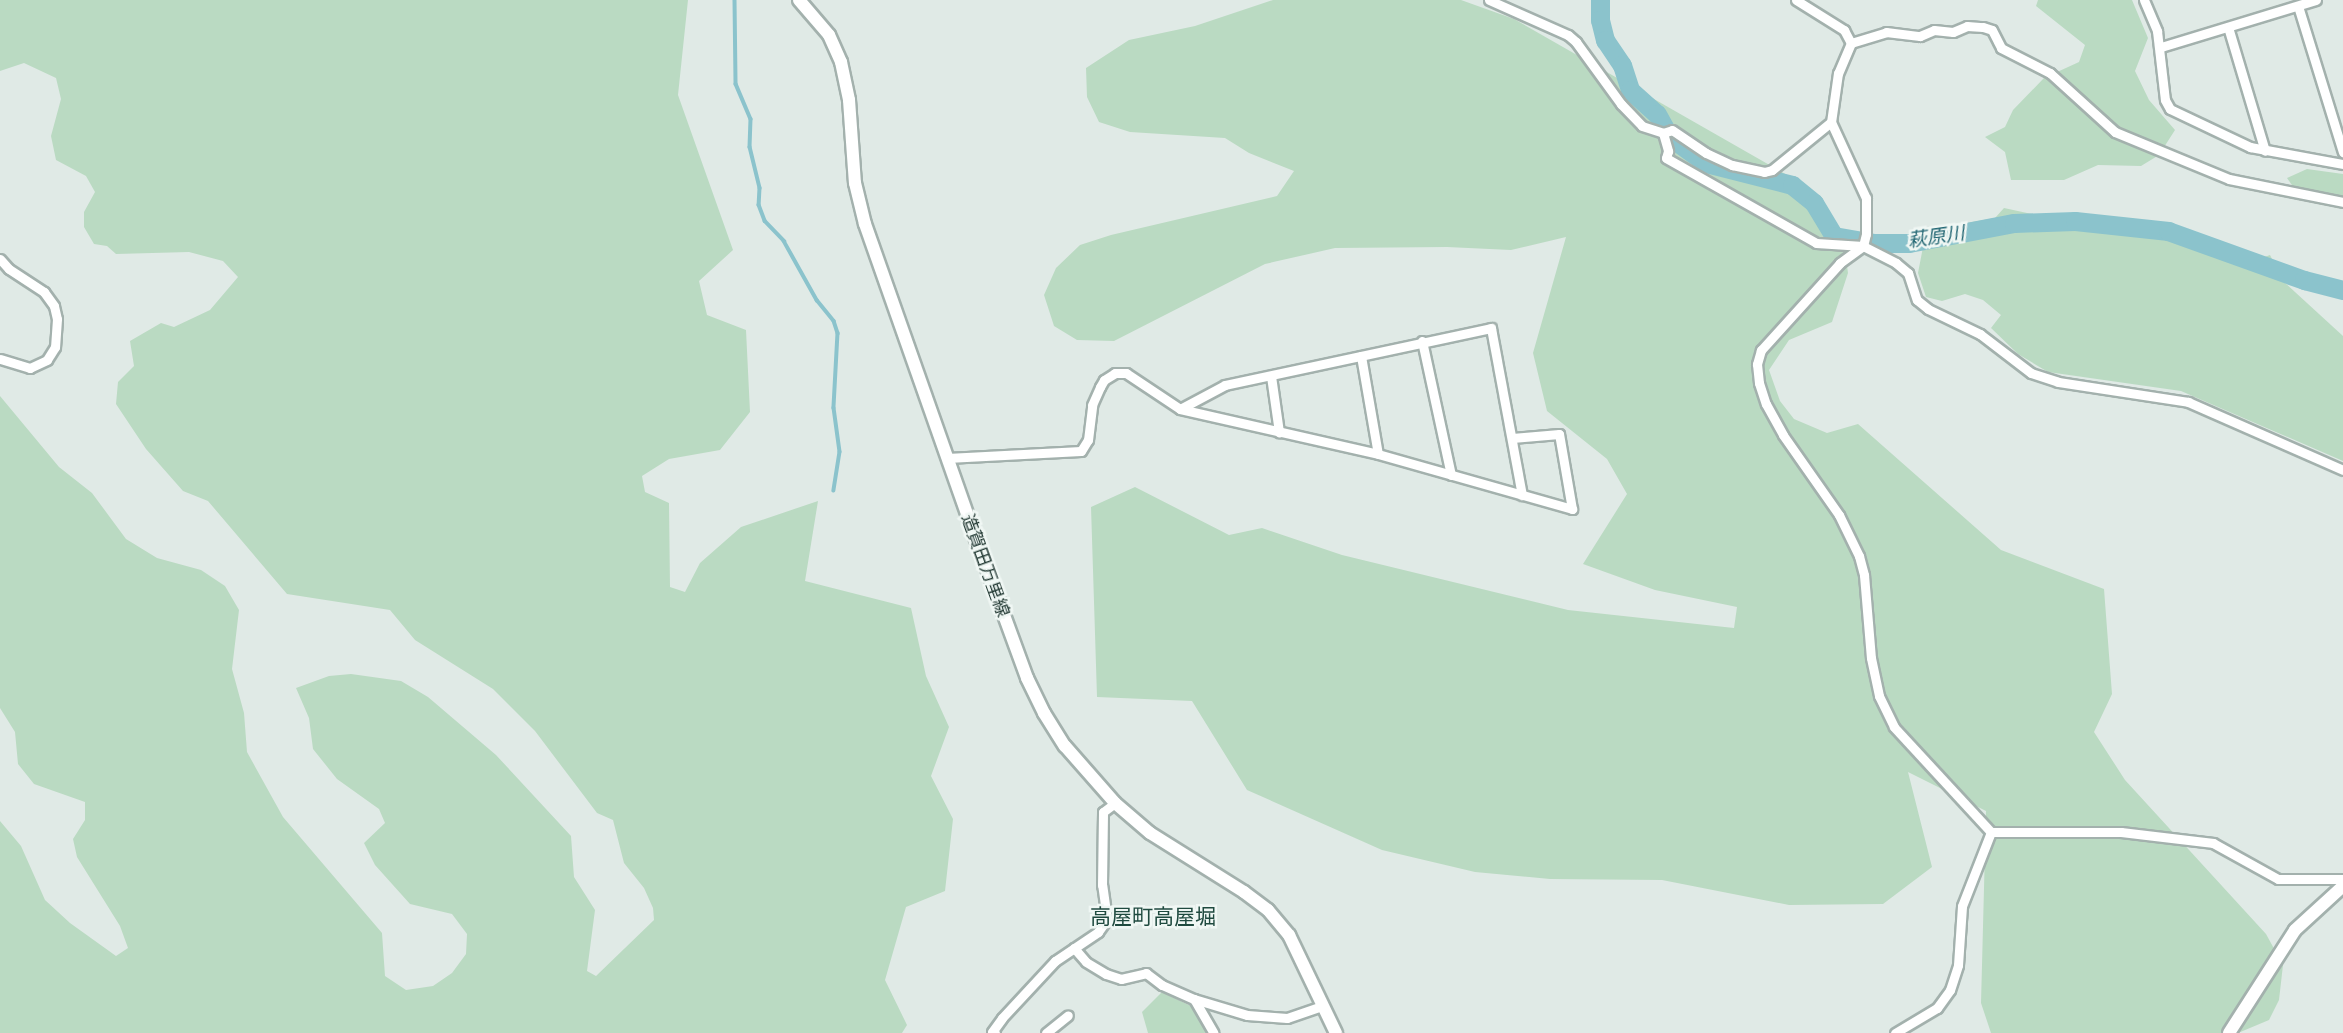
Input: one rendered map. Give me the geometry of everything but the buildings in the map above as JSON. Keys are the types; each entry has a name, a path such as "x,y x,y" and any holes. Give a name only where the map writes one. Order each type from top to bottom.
{"main road":[{"name":"造賀田万里線","path":"799,0 829,35 841,62 849,100 855,183 865,224 1027,678 1065,746 1115,803 1150,833 1244,891 1268,910 1289,935 1336,1033"},
{"path":"2229,1033 2295,930 2343,886"}],"street":[{"path":"1489,0 1576,41 1620,104 1642,126 1667,132 1732,164 1764,172 1780,165 1832,122"},
{"path":"1796,0 1844,30 1851,43"},
{"path":"2144,0 2161,47 2165,100 2170,108 2250,147 2343,164"},
{"path":"2161,47 2316,0"},
{"path":"2298,6 2343,152"},
{"path":"2343,202 2229,179 2115,132 2050,73 2001,48 1992,30 1967,26 1953,32 1934,30 1920,36 1886,32 1851,43 1838,74 1832,122 1866,198 1863,246 1840,263 1761,350 1758,364 1759,383 1777,425 1839,515 1858,556 1864,575 1871,659 1879,696 1894,727 1992,832 2121,832 2213,843 2278,879 2343,879"},
{"path":"2228,27 2265,151"},
{"path":"1667,132 1666,158 1816,243 1863,246 1896,263 1908,273 1917,300 1928,309 1980,334 2031,373 2059,382 2188,402 2343,470"},
{"path":"0,259 9,269 44,292 54,306 57,336 47,360 38,366 19,366 0,359"},
{"path":"1180,409 1225,384 1491,328 1522,495"},
{"path":"1422,341 1451,475"},
{"path":"1361,356 1378,454"},
{"path":"947,458 1081,452 1088,440 1092,405 1100,387 1115,373 1126,373 1180,409 1378,454 1572,509 1559,434 1513,438"},
{"path":"1271,376 1279,432"},
{"path":"995,1033 992,1031 1002,1018 1055,961 1098,932 1107,919 1102,885 1103,812 1115,803"},
{"path":"1895,1033 1937,1008 1950,990 1958,965 1962,906 1992,832"},
{"path":"1074,948 1086,962 1106,974 1121,979 1146,973 1162,985 1223,1009 1268,1019 1300,1015 1322,1006"},
{"path":"1194,999 1214,1033"},
{"path":"1046,1033 1068,1016"}],"green space":[{"path":"0,0 688,0 678,95 733,250 699,281 707,315 746,330 750,412 720,450 669,459 642,476 645,492 669,503 670,587 685,592 700,563 741,527 818,501 805,581 911,608 926,676 949,727 931,776 953,819 945,891 906,907 885,980 907,1025 902,1033 0,1033 0,821 21,846 45,900 70,923 116,956 128,948 120,926 77,857 73,839 85,820 85,802 34,784 18,764 15,732 0,708 0,396 59,467 92,493 126,539 157,558 201,570 225,586 239,610 232,669 244,713 247,752 283,817 382,933 385,976 406,990 433,986 452,973 466,954 467,934 452,914 410,904 375,865 364,843 385,823 379,809 337,779 313,749 309,718 296,688 329,676 351,674 401,681 428,697 496,755 571,836 574,877 595,910 587,971 596,976 654,920 653,908 644,888 624,863 613,820 597,813 535,731 493,689 415,640 390,610 287,594 208,501 183,491 146,449 116,404 118,382 134,366 130,341 161,323 174,327 210,310 238,277 223,261 189,252 116,254 107,246 94,244 84,227 84,212 95,192 86,176 56,160 51,136 61,99 56,78 24,63 0,71"},
{"path":"1273,0 1461,0 1514,19 1787,175 1825,207 1844,244 1848,273 1832,322 1789,340 1769,370 1780,401 1794,419 1827,433 1858,424 2001,550 2104,589 2112,694 2094,732 2125,780 2266,934 2283,965 2279,1000 2269,1020 2238,1033 1991,1033 1981,1003 1986,811 1908,772 1932,867 1883,904 1789,905 1662,880 1550,879 1475,872 1382,850 1247,790 1192,701 1097,697 1091,507 1135,487 1229,535 1262,528 1342,555 1568,610 1734,628 1737,607 1655,590 1583,564 1627,494 1607,459 1547,411 1533,353 1566,237 1511,250 1447,247 1335,248 1265,264 1114,341 1077,340 1054,326 1044,295 1056,268 1080,245 1111,235 1277,196 1294,171 1249,153 1225,138 1130,132 1099,122 1087,97 1086,68 1129,40 1195,26"},
{"path":"2038,0 2132,0 2148,38 2135,71 2149,100 2175,130 2159,155 2141,166 2098,165 2064,180 2011,180 2005,152 1985,137 2005,127 2013,110 2044,78 2079,62 2085,45 2036,6"},
{"path":"2307,169 2343,174 2343,199 2294,188 2287,178"},
{"path":"2004,208 2074,223 2191,230 2245,264 2270,255 2283,281 2343,336 2343,461 2181,391 2048,372 2018,354 1991,328 2001,315 1983,300 1965,294 1942,301 1926,297 1918,273 1923,247 1938,228 1995,218"},
{"path":"1162,992 1197,1009 1207,1033 1148,1033 1142,1012"}],"waterway":[{"path":"735,0 736,84 751,119 750,147 760,188 759,205 765,221 784,241 817,300 834,321 838,333 834,408 840,452 834,491"},
{"name":"萩原川","path":"1600,0 1600,20 1605,40 1622,65 1630,90 1657,114 1670,137 1706,163 1792,185 1814,203 1834,236 1874,243 1909,243 2014,223 2075,221 2168,231 2304,280 2343,290"}],"district":[{"name":"高屋町高屋堀","path":"1153,916"}]}
